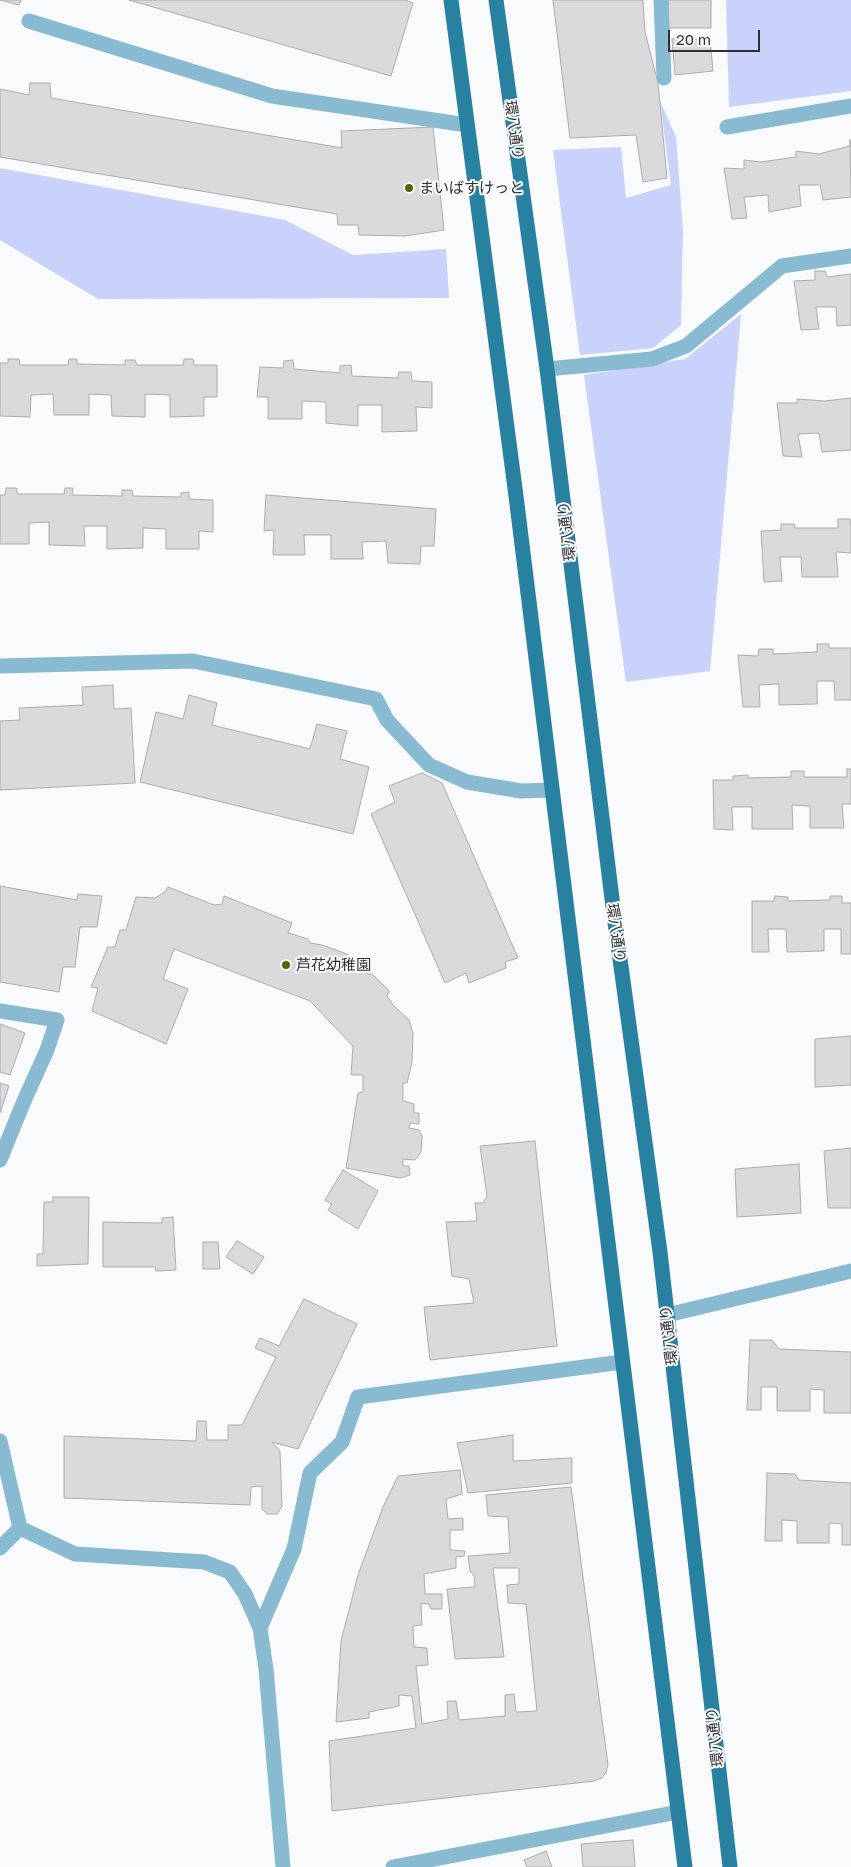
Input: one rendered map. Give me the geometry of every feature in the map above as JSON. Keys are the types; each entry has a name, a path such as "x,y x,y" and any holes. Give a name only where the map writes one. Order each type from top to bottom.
{"main road":[{"path":"451,0 495,330 685,1867"},
{"name":"環八通り","path":"496,0 547,369 614,915 660,1252 730,1867"}],"street":[{"path":"661,0 664,78"},
{"path":"29,20 272,96 467,125"},
{"path":"727,127 851,106"},
{"path":"547,369 652,359 686,346 782,266 851,256"},
{"path":"0,666 193,661 376,699 387,720 429,765 468,782 521,791 552,790"},
{"path":"0,1011 57,1020 47,1050 0,1160"},
{"path":"667,1315 851,1271"},
{"path":"260,1628 294,1548 310,1473 342,1442 358,1397 622,1362"},
{"path":"0,1441 20,1528"},
{"path":"20,1528 74,1554 204,1562 230,1572 245,1594 260,1628 266,1669 283,1867"},
{"path":"0,1548 20,1528"},
{"path":"393,1867 678,1812"}],"shaded area":[{"path":"726,0 851,0 851,91 729,107"},
{"path":"660,101 676,137 683,232 681,325 653,348 580,355 553,150 621,147 626,198 671,185"},
{"path":"0,168 285,220 353,255 446,249 449,298 98,299 0,240"},
{"path":"741,314 710,671 626,682 584,375 685,359"}],"building":[{"path":"0,0 21,0 19,5"},
{"path":"129,0 405,0 413,3 391,76"},
{"path":"553,0 643,0 645,32 658,83 667,178 643,182 636,135 570,138"},
{"path":"668,0 711,0 711,28 668,28"},
{"path":"687,37 689,40 710,38 713,71 675,75 672,39"},
{"path":"30,83 50,83 51,98 342,148 341,131 433,127 444,230 405,236 359,235 358,225 338,225 337,214 0,157 0,89 29,95"},
{"path":"850,140 851,197 823,200 820,185 799,185 801,206 769,212 768,195 744,197 747,218 732,219 724,168 744,169 744,160 761,162 796,157 796,151 819,154 850,146"},
{"path":"815,271 825,271 827,277 851,274 851,325 837,326 836,307 816,307 819,329 801,330 794,281 815,280"},
{"path":"8,359 19,359 20,365 68,365 69,359 77,359 77,364 125,365 125,360 135,360 137,365 183,365 184,359 193,359 194,365 217,365 217,397 204,397 204,416 170,417 170,395 145,394 145,417 112,416 111,395 89,394 89,415 54,415 53,394 31,395 30,417 0,416 0,363 8,363"},
{"path":"293,360 294,369 340,373 340,366 351,365 352,376 398,378 399,372 411,372 412,381 432,382 432,408 416,407 417,431 382,432 382,405 358,405 358,426 326,423 326,402 302,401 302,419 268,419 268,397 257,397 260,367 283,368 284,361"},
{"path":"851,398 851,450 822,452 819,433 798,434 802,457 783,456 777,403 797,403 797,399 825,401"},
{"path":"6,488 16,488 18,494 64,494 65,488 73,488 72,495 122,496 122,490 132,490 133,496 181,497 181,493 189,492 189,499 213,500 213,532 199,531 199,549 166,549 166,529 143,528 143,548 107,549 107,526 84,526 85,546 49,545 49,522 29,523 29,544 0,544 0,495 5,495"},
{"path":"266,495 436,509 434,546 421,546 420,564 388,563 386,541 362,542 363,559 331,559 331,535 304,535 305,555 273,555 274,530 264,531"},
{"path":"838,519 850,519 851,553 836,552 838,577 802,577 801,557 780,557 782,581 764,582 761,531 781,530 781,524 794,524 795,528 838,528"},
{"path":"817,644 829,644 829,648 851,648 851,700 835,700 834,681 817,681 817,704 779,705 779,684 759,685 760,707 743,707 738,655 758,656 759,649 773,649 773,654 817,652"},
{"path":"113,685 114,709 131,708 135,783 0,790 0,721 20,720 19,708 83,705 82,687"},
{"path":"189,695 217,703 212,725 310,749 317,724 347,731 340,759 369,767 353,834 140,782 156,712 183,719"},
{"path":"847,769 851,769 851,804 842,804 844,828 810,828 810,806 792,805 793,829 752,829 752,807 732,807 733,830 714,829 713,780 733,780 733,776 748,775 748,778 791,777 791,771 804,771 804,777 847,777"},
{"path":"422,773 442,783 518,958 505,962 506,968 469,983 466,973 445,983 371,814 395,802 389,786"},
{"path":"0,886 77,900 78,894 102,896 97,927 80,927 75,967 63,967 59,992 0,982"},
{"path":"168,887 214,905 222,904 224,896 292,923 288,933 308,939 310,943 322,945 347,954 367,974 372,974 389,991 387,996 393,1005 409,1020 413,1033 412,1062 407,1083 403,1083 403,1101 414,1104 414,1113 419,1113 419,1124 410,1123 409,1128 419,1130 422,1136 421,1152 415,1160 403,1159 403,1166 409,1166 410,1175 400,1178 346,1168 358,1093 363,1092 363,1075 351,1075 353,1046 310,1001 174,949 163,979 188,989 166,1044 92,1011 98,988 91,987 108,947 115,947 120,930 126,930 136,897 155,898 165,892"},
{"path":"775,896 788,897 788,901 830,900 830,896 842,896 842,903 851,903 851,954 841,954 841,929 824,929 824,951 787,952 786,929 768,929 769,952 752,952 752,901 774,901"},
{"path":"0,1024 25,1033 10,1075 0,1072"},
{"path":"851,1036 851,1085 815,1087 815,1039"},
{"path":"0,1083 9,1086 0,1113"},
{"path":"535,1141 557,1346 430,1360 424,1307 474,1303 469,1279 452,1276 446,1222 477,1221 475,1203 483,1203 487,1196 480,1146"},
{"path":"851,1148 851,1208 828,1208 824,1151"},
{"path":"799,1164 801,1213 737,1217 735,1169"},
{"path":"343,1170 378,1191 358,1229 328,1210 332,1204 325,1200"},
{"path":"53,1197 89,1197 88,1264 37,1266 37,1254 43,1254 44,1202 53,1202"},
{"path":"173,1217 176,1270 156,1271 155,1267 103,1267 103,1222 162,1223 162,1218"},
{"path":"237,1241 264,1257 253,1274 226,1257"},
{"path":"203,1242 218,1242 220,1269 203,1269"},
{"path":"304,1299 357,1324 298,1449 272,1442 280,1451 282,1506 277,1514 267,1514 262,1509 262,1486 251,1487 250,1505 64,1498 64,1436 196,1441 197,1421 206,1421 207,1440 228,1440 228,1425 242,1425 276,1357 255,1348 260,1338 279,1346"},
{"path":"750,1340 772,1340 779,1349 851,1352 851,1413 824,1413 824,1390 810,1389 810,1411 777,1411 777,1387 761,1387 761,1410 747,1410"},
{"path":"513,1435 513,1461 572,1458 572,1483 468,1493 457,1443"},
{"path":"460,1470 462,1494 446,1499 448,1519 463,1518 463,1530 450,1530 450,1550 465,1551 464,1556 456,1557 456,1568 424,1574 425,1594 442,1594 442,1609 431,1609 429,1604 421,1603 422,1625 413,1626 414,1647 427,1648 428,1665 416,1666 422,1724 448,1719 447,1701 456,1701 459,1720 505,1716 505,1695 514,1694 516,1712 537,1711 526,1604 508,1603 507,1585 519,1584 519,1568 493,1568 504,1657 455,1659 447,1589 475,1587 474,1575 470,1571 468,1556 510,1553 508,1517 488,1516 486,1495 571,1487 608,1765 606,1772 602,1778 594,1781 332,1811 329,1741 416,1728 412,1696 399,1695 399,1706 369,1712 369,1718 336,1722 341,1641 358,1575 383,1507 398,1476"},
{"path":"767,1473 795,1474 799,1480 851,1483 851,1545 842,1545 842,1524 829,1523 829,1543 797,1543 797,1521 782,1520 782,1541 765,1541"},
{"path":"633,1840 635,1867 583,1867 581,1844"},
{"path":"546,1851 552,1867 527,1867 524,1860"}],"place":[{"name":"まいばすけっと","path":"409,188"},
{"name":"芦花幼稚園","path":"286,965"}]}
